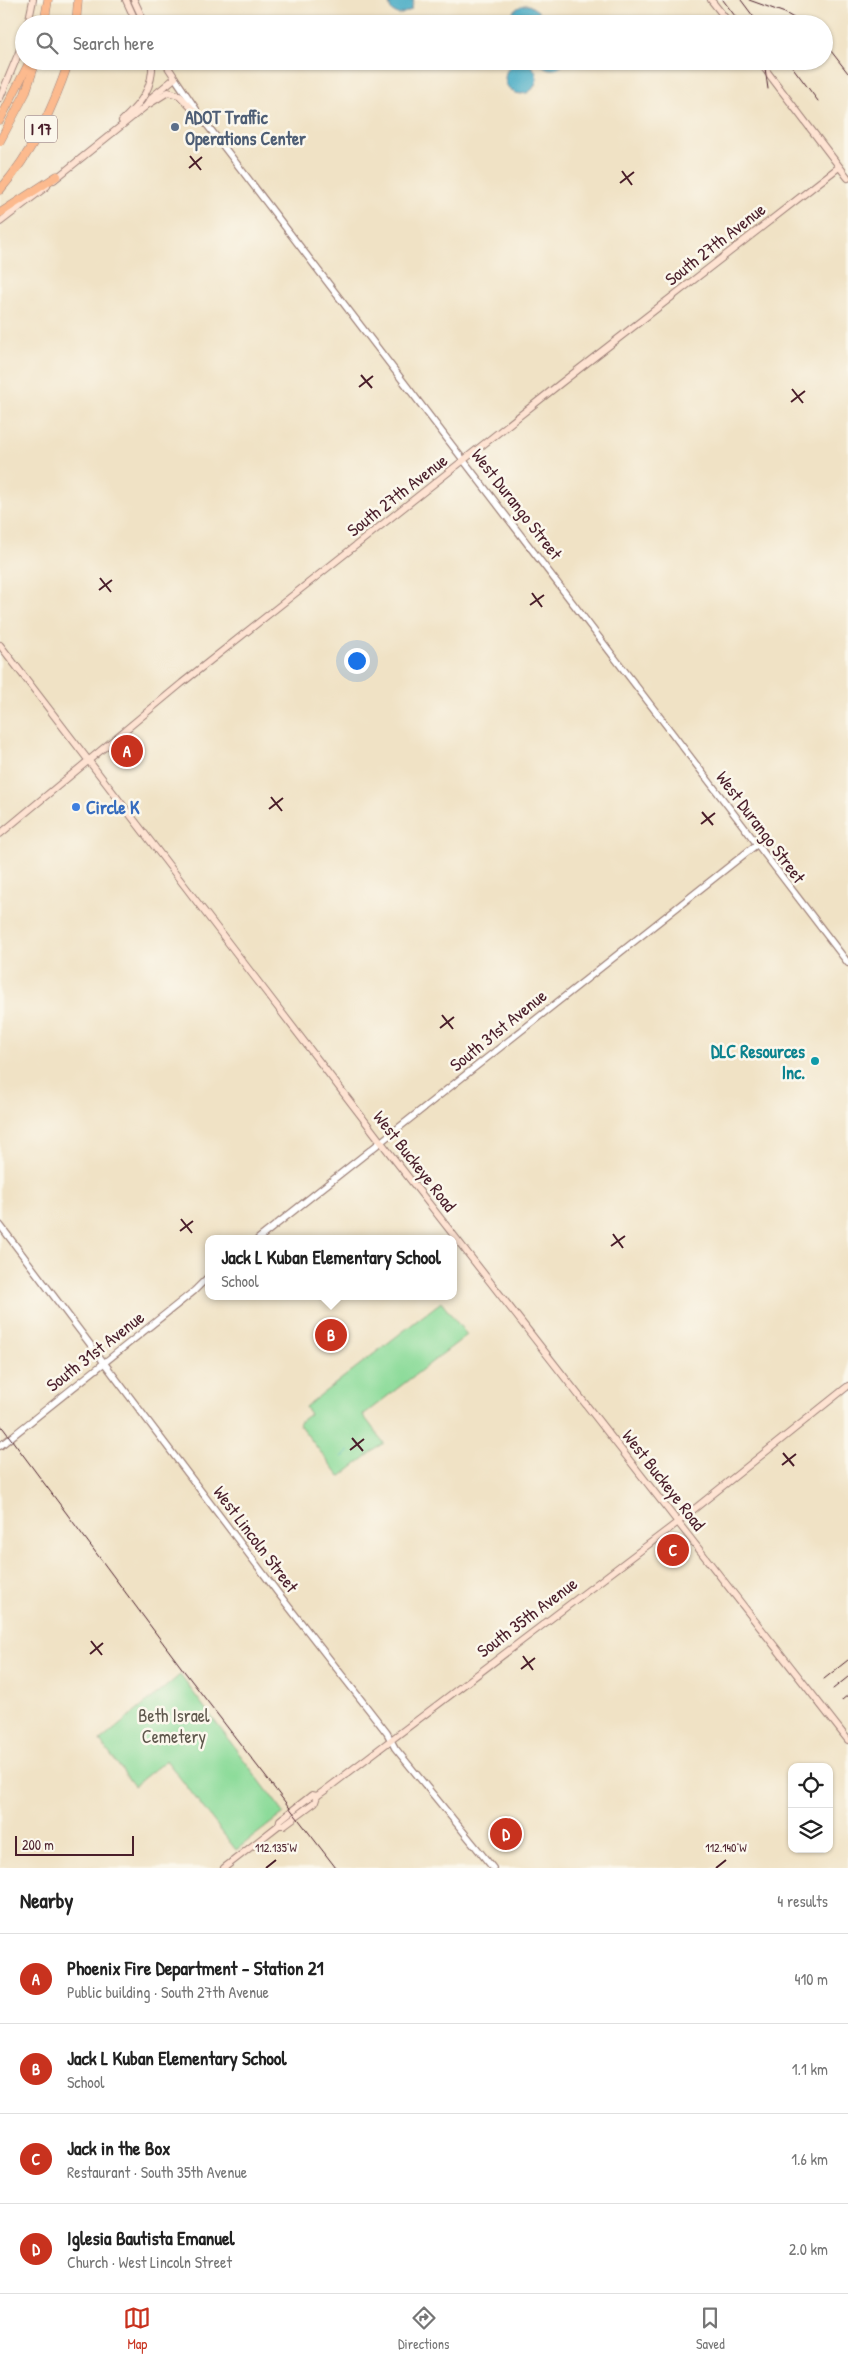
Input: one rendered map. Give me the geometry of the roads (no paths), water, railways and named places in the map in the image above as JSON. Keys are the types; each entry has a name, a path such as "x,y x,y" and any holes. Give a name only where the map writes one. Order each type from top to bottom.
{"highway":[{"path":"77,15 78,0"},
{"path":"0,120 25,70"},
{"name":"I 17","path":"0,141 25,94 33,70"},
{"name":"I 17","path":"0,190 20,164 42,129 65,70"},
{"path":"0,212 56,176"}],"main road":[{"path":"30,15 33,0"},
{"path":"126,0 133,15"},
{"path":"134,0 141,15"},
{"path":"711,0 723,15"},
{"path":"0,98 15,62"},
{"path":"100,142 142,102 150,83 151,70"},
{"name":"West Durango Street","path":"170,70 175,78"},
{"path":"765,70 848,178"},
{"path":"146,106 153,96 175,78"},
{"path":"0,222 146,106 165,94 176,94 203,120"},
{"name":"South 27th Avenue","path":"0,834 182,683 839,167"},
{"name":"West Buckeye Road","path":"0,645 454,1235"},
{"name":"West Buckeye Road","path":"457,1239 848,1740"},
{"name":"South 35th Avenue","path":"224,1868 279,1825 284,1825 315,1802 317,1796 678,1522 848,1386"}],"street":[{"name":"West Durango Street","path":"175,78 203,120 577,606 756,845 848,963"},
{"name":"South 31st Avenue","path":"263,1235 756,845"},
{"name":"West Lincoln Street","path":"0,1225 391,1740 395,1748 493,1868"},
{"name":"South 31st Avenue","path":"0,1446 205,1279"}],"water":[{"path":"388,0 414,0 411,10 399,15 391,10"},
{"path":"529,5 538,11 539,15 512,15 518,8"},
{"path":"508,70 534,70 536,84 527,93 515,93 506,84 505,78"}],"waterway":[{"path":"342,1457 346,1454"}],"railway":[{"path":"723,0 734,15"},
{"path":"741,0 752,15"},
{"path":"749,0 788,15"},
{"path":"833,54 848,73"},
{"path":"765,70 768,89"},
{"path":"795,70 818,101"},
{"path":"0,1424 184,1671 336,1868"},
{"path":"824,1679 848,1660"},
{"path":"833,1689 848,1677"},
{"path":"842,1700 848,1695"}],"place":[{"name":"ADOT Traffic Operations Center","path":"175,127"},
{"name":"Phoenix Fire Department - Station 21","path":"127,751"},
{"name":"Circle K","path":"76,807"},
{"name":"DLC Resources Inc.","path":"815,1061"},
{"name":"Jack L Kuban Elementary School","path":"331,1335"},
{"name":"Jack in the Box","path":"673,1550"},
{"name":"Iglesia Bautista Emanuel","path":"506,1834"}],"park label":[{"name":"Beth Israel Cemetery","path":"174,1725"}]}
